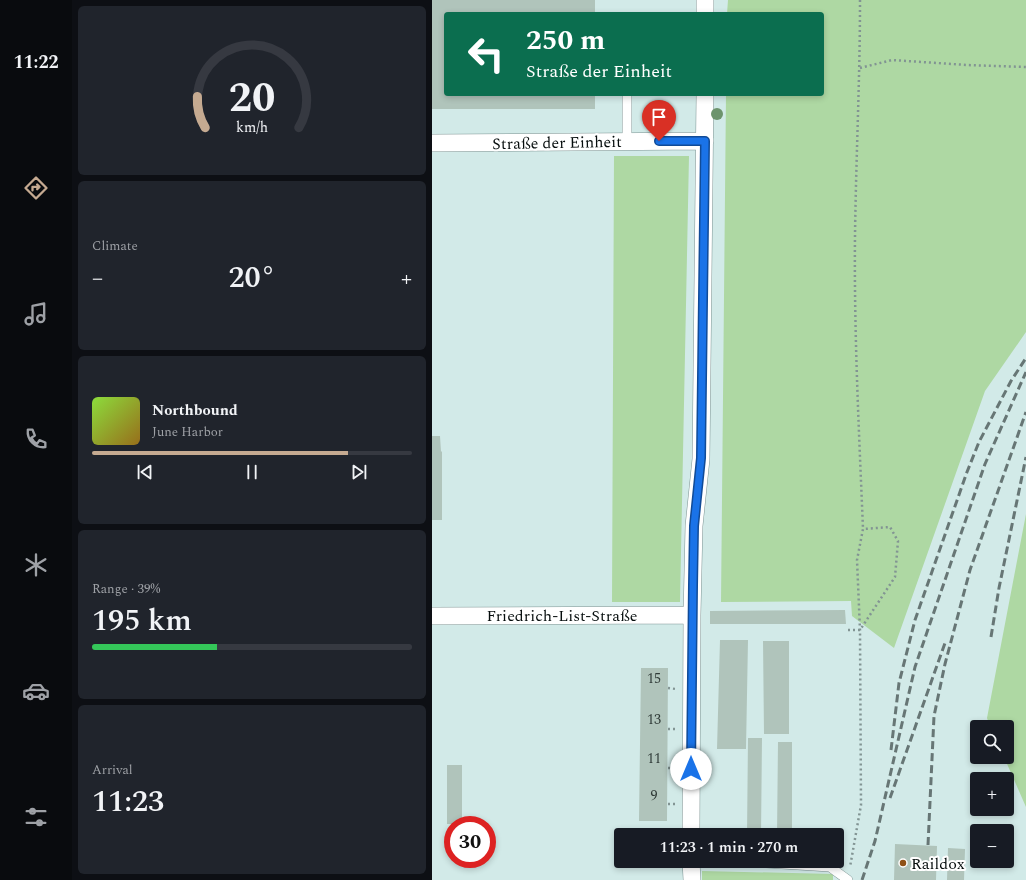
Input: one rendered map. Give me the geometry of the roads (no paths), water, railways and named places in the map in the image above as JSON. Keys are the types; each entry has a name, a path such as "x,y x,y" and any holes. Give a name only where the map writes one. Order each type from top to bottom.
{"street":[{"path":"705,0 705,12"},
{"path":"691,828 692,615 694,526 701,458 705,96"},
{"name":"Straße der Einheit","path":"432,143 705,141"},
{"name":"Friedrich-List-Straße","path":"432,616 692,615"},
{"path":"691,868 692,880"}],"lane":[{"path":"627,96 627,142"},
{"path":"833,868 848,880"}],"railway":[{"path":"891,750 899,683 915,620 979,442 1011,381 1026,358"},
{"path":"862,880 875,841 915,667 985,464 1026,372"},
{"path":"928,845 934,716 945,664 970,570 1026,412"},
{"path":"991,637 999,588 1026,457"},
{"path":"890,798 945,643"}],"place":[{"name":"Raildox","path":"903,863"}]}
